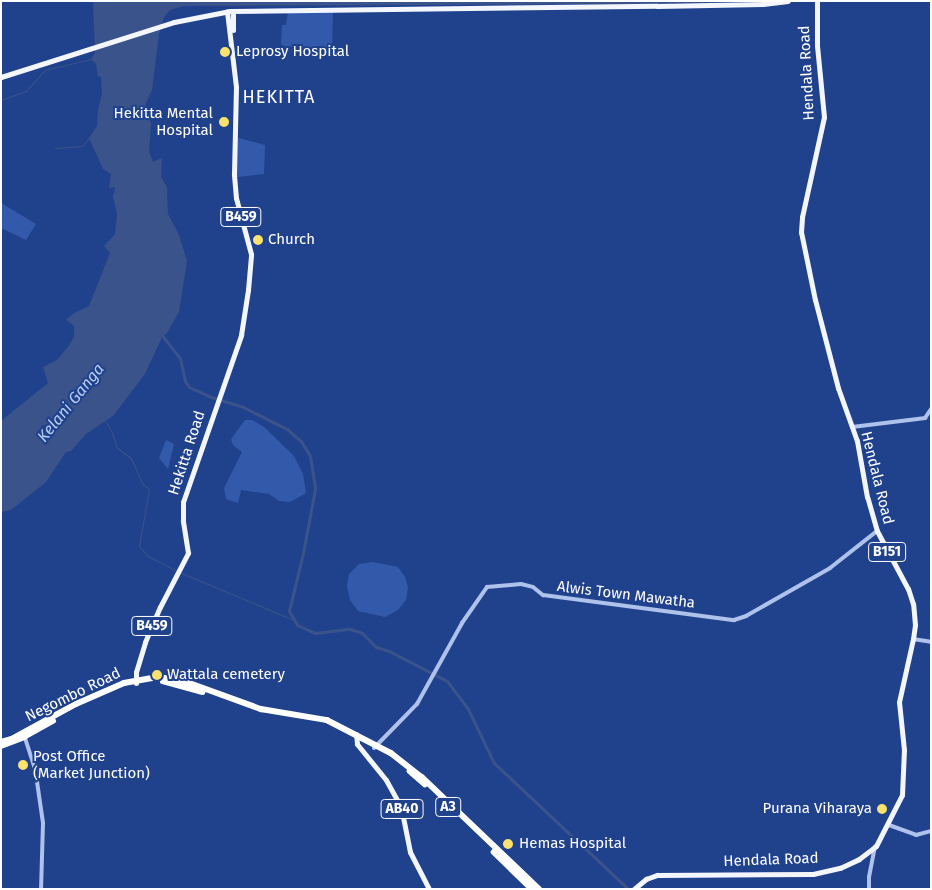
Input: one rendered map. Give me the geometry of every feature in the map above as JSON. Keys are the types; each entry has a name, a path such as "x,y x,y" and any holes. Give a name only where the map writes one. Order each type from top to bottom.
{"highway":[{"name":"Negombo Road","path":"1,746 118,688 136,681 156,681 186,686 263,714 321,722 375,746 418,772 539,889"},
{"name":"Negombo Road","path":"1,742 24,735"},
{"name":"Negombo Road","path":"375,746 401,764 432,791 532,889"}],"main road":[{"path":"1,77 165,24 230,11 657,6 763,4 788,1"},
{"name":"Hendala Road","path":"634,889 646,879 657,875 813,874 840,868 859,859 876,846 902,795 904,750 900,702 915,625 910,594 877,531 867,497 857,440 830,357 809,275 801,232 802,216 824,117 817,44 816,3"},
{"name":"Hekitta Road","path":"136,681 145,642 160,607 180,570 188,549 183,520 183,502 242,329 252,261 236,198 234,174 236,87 230,11"},
{"name":"AB40","path":"356,736 357,744 395,794 405,819 410,852 429,889"}],"street":[{"path":"432,1 432,9"},
{"path":"852,427 925,418 931,409"},
{"name":"Alwis Town Mawatha","path":"375,746 417,704 462,623 487,587 521,584 533,587 543,596 734,620 746,616 830,568 877,531"},
{"path":"913,639 931,642"},
{"path":"24,735 35,768 43,823 41,889"},
{"path":"888,825 916,835 931,831"},
{"path":"869,889 869,877 876,846"}],"shaded area":[{"path":"333,11 332,47 286,47 281,44 282,25 286,25 288,12"},
{"path":"235,137 265,145 264,174 237,177"},
{"path":"1,203 36,224 26,240 1,228"},
{"path":"245,420 252,420 264,427 294,456 303,474 306,493 290,502 279,501 269,494 241,490 238,503 226,499 224,488 242,452 233,445 231,439"},
{"path":"166,440 174,444 168,469 159,458"},
{"path":"373,562 398,567 405,577 408,587 406,600 398,610 385,617 358,611 350,600 347,586 349,574 359,564"}],"water":[{"name":"Kelani Ganga","path":"93,1 771,1 658,4 183,6 170,10 164,17 159,34 152,90 145,105 151,124 149,151 153,162 162,158 161,177 167,187 168,214 179,235 187,261 179,312 167,333 162,337 145,374 113,416 86,434 71,451 66,452 46,482 11,510 1,512 1,421 48,383 43,367 57,360 74,337 74,326 66,320 74,313 89,306 110,253 104,246 115,234 117,214 113,197 115,187 109,188 111,174 103,169 89,138 97,126 98,109 102,94 101,77 98,76 96,64 91,59 95,53"}],"waterway":[{"path":"1,100 26,91 45,70 91,59"},
{"path":"55,148 82,146 89,138"},
{"path":"161,334 180,358 185,381 189,387 211,397 241,406 287,429 301,441 310,456 315,489 303,553 289,611 297,625 315,633 350,629 362,633 376,647 389,651 447,681 468,709 494,763 628,889"},
{"path":"106,422 117,448 131,458 142,483 149,489 139,546 148,556 176,570"},
{"path":"179,572 294,620"}],"place":[{"name":"Leprosy Hospital","path":"225,52"},
{"name":"Hekitta Mental Hospital","path":"224,122"},
{"name":"Church","path":"258,240"},
{"name":"Wattala cemetery","path":"157,675"},
{"name":"Post Office (Market Junction)","path":"23,765"},
{"name":"Purana Viharaya","path":"882,809"},
{"name":"Hemas Hospital","path":"508,844"}],"district":[{"name":"HEKITTA","path":"279,97"}]}
